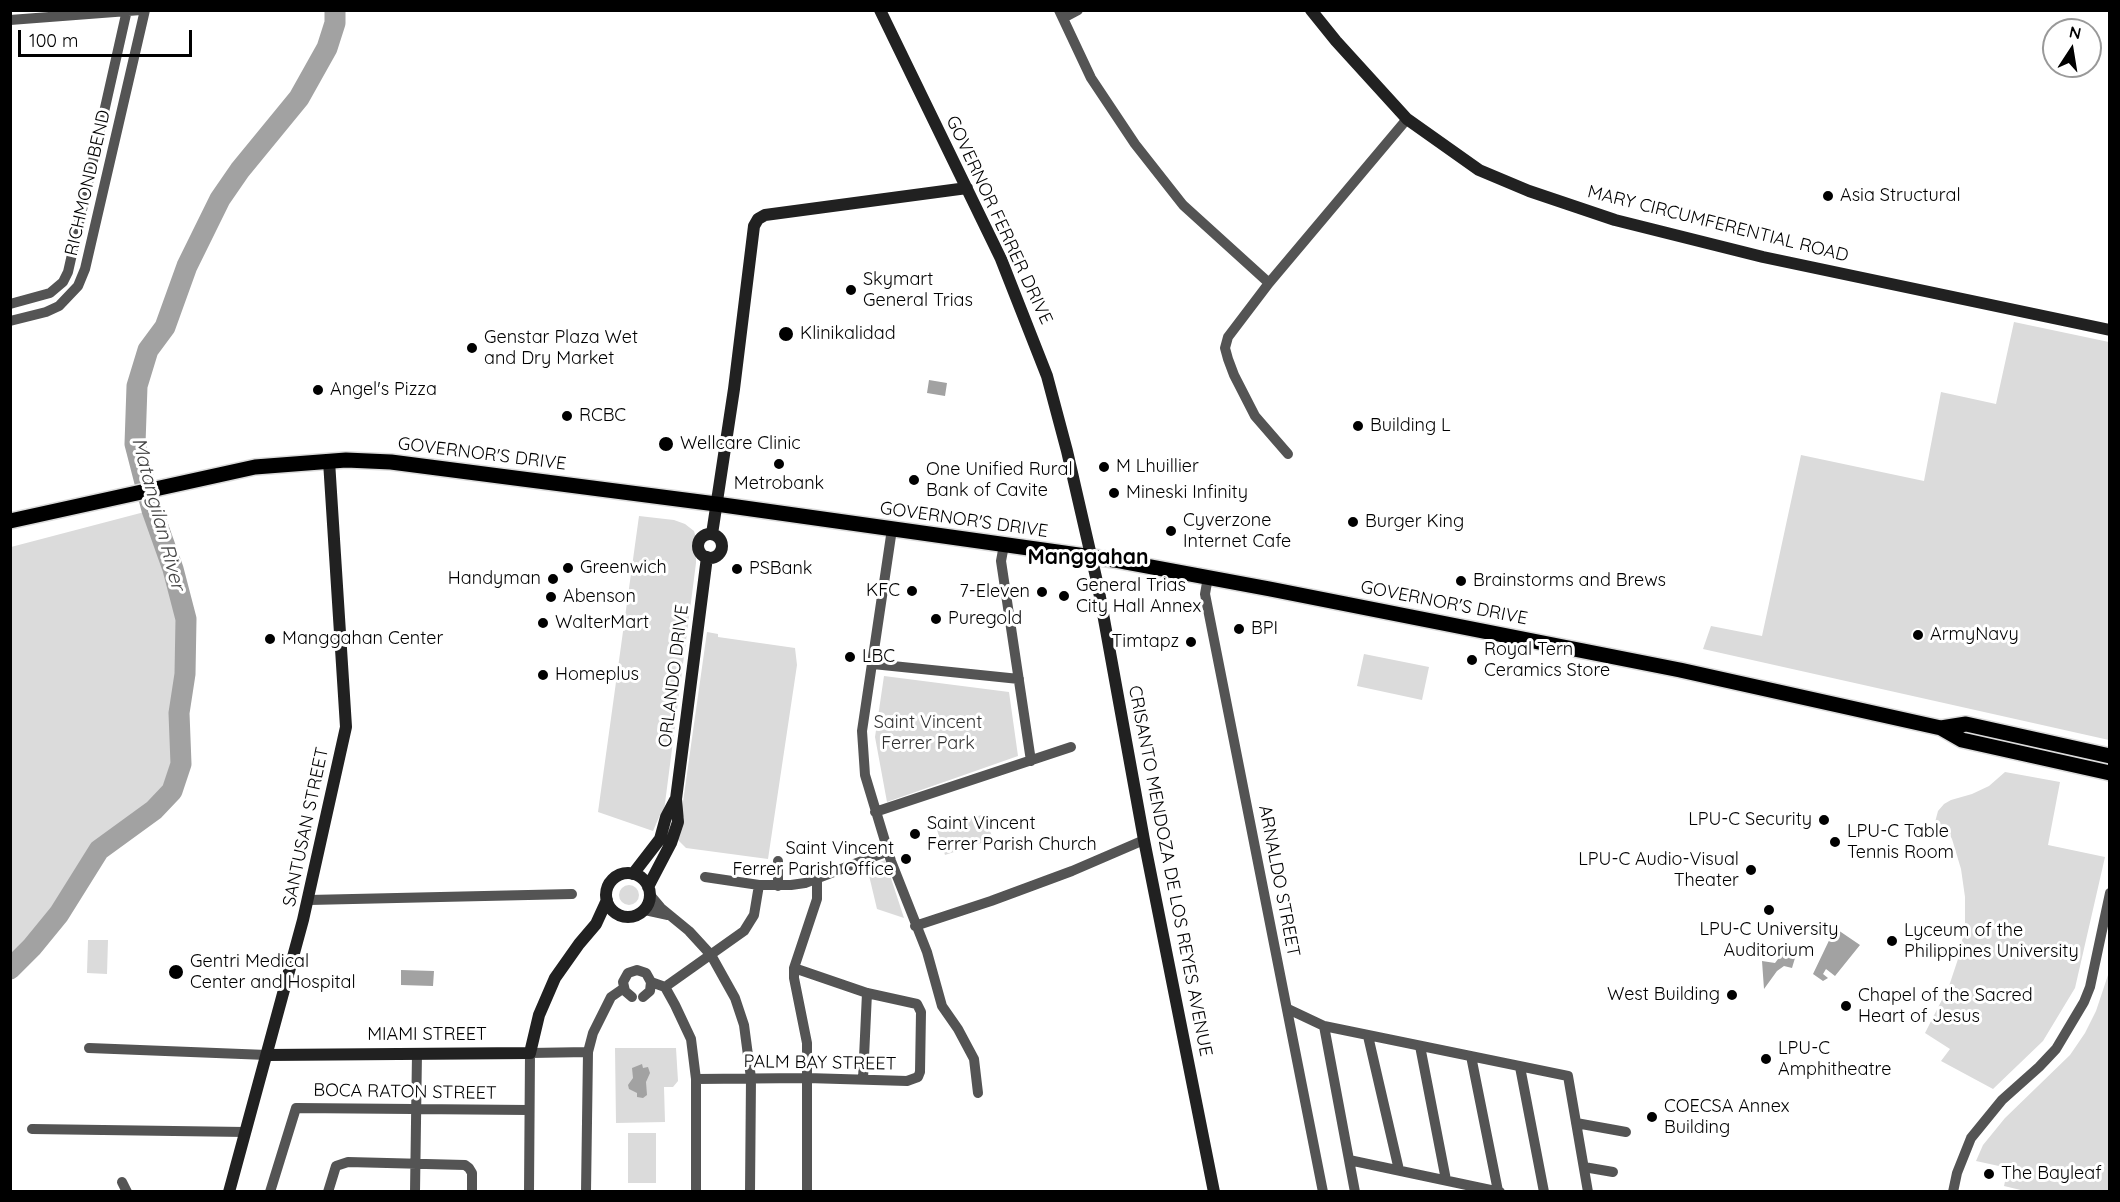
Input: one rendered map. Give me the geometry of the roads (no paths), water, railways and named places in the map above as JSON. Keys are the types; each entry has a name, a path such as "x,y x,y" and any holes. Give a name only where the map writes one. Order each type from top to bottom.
{"main road":[{"name":"GOVERNOR'S DRIVE","path":"10,522 255,467 329,461 391,462 716,504 1091,557 1208,577 1680,670 1941,728 1962,741 2109,773"},
{"name":"GOVERNOR'S DRIVE","path":"1941,728 1966,724 2109,756"}],"street":[{"path":"10,21 143,10"},
{"name":"RICHMOND BEND","path":"10,321 46,312 59,306 78,286 85,268 143,10"},
{"name":"GOVERNOR FERRER DRIVE","path":"880,10 1005,270 1047,376 1091,557"},
{"path":"1078,10 1061,14 1091,78 1142,153 1183,205 1269,284"},
{"name":"MARY CIRCUMFERENTIAL ROAD","path":"1311,10 1407,119 1479,170 1529,191 1615,220 1763,257 2109,330"},
{"name":"RICHMOND BEND","path":"10,304 50,293 63,282 68,272 127,11"},
{"path":"1288,454 1255,416 1234,375 1225,348 1228,337 1269,284 1407,119"},
{"path":"716,504 734,389 754,226 758,219 765,215 967,188"},
{"name":"SANTUSAN STREET","path":"229,1191 309,900 346,727 329,461"},
{"name":"ORLANDO DRIVE","path":"649,891 678,822 676,798 707,557 701,553 698,544 702,536 712,534 716,504"},
{"path":"892,530 862,731 865,775 875,812 915,926 927,952 942,1006 958,1029 974,1059 978,1093"},
{"path":"1004,545 1001,561 1031,761"},
{"name":"CRISANTO MENDOZA DE LOS REYES AVENUE","path":"1091,557 1144,840 1214,1191"},
{"name":"ARNALDO STREET","path":"1208,577 1205,594 1323,1191"},
{"path":"873,664 1019,679"},
{"path":"875,812 1071,747"},
{"name":"ORLANDO DRIVE","path":"633,874 660,839 666,817 676,798"},
{"path":"915,926 1072,871 1144,840"},
{"path":"705,877 759,885 778,886 805,883 883,853"},
{"path":"778,861 778,886"},
{"path":"649,891 645,910 628,917 616,914 609,905 606,893 613,880 626,874 633,874 645,881 649,891 672,917 689,931 711,955 735,998 744,1025 751,1078 750,1191"},
{"path":"807,1191 807,1042 794,978 795,968 817,900 817,879"},
{"path":"665,987 744,931 754,915 759,885"},
{"path":"1953,1191 1957,1173 1971,1138 2002,1100 2039,1067 2056,1048 2079,1011 2090,987 2109,893"},
{"path":"309,900 572,894"},
{"path":"529,1191 530,1053 539,1015 555,978 596,924 607,900"},
{"path":"645,910 672,917"},
{"path":"596,924 616,914"},
{"name":"PALM BAY STREET","path":"696,1079 807,1078 907,1081 918,1077 920,1072 920,1008 912,1002 867,993 795,968"},
{"path":"634,970 644,971 649,975 650,991 637,997 624,988 624,979 634,970"},
{"path":"651,982 665,987 691,1039 696,1079 696,1191"},
{"path":"586,1191 588,1053 593,1033 611,997 624,988"},
{"path":"863,1079 867,993"},
{"path":"1288,1009 1324,1026 1568,1076 1588,1191"},
{"path":"1324,1026 1355,1191"},
{"path":"1368,1036 1400,1170"},
{"path":"1420,1046 1446,1180"},
{"path":"89,1048 267,1055"},
{"path":"415,1191 417,1053"},
{"name":"MIAMI STREET","path":"267,1055 588,1053"},
{"path":"1349,1160 1499,1191 1471,1056"},
{"path":"1520,1067 1544,1191"},
{"name":"BOCA RATON STREET","path":"270,1191 296,1108 529,1110"},
{"path":"1576,1123 1626,1132"},
{"path":"33,1129 245,1132"},
{"path":"328,1191 334,1170 342,1163 465,1165 472,1173 472,1191"},
{"path":"1584,1167 1613,1172"}],"waterway":[{"name":"Matangilan River","path":"10,969 59,914 99,850 154,810 172,791 181,764 179,713 185,674 186,619 173,569 152,510 135,444 137,386 148,350 165,327 187,266 220,199 240,170 299,98 327,48 335,23 335,10"}],"place":[{"name":"Asia Structural","path":"1828,196"},
{"name":"Skymart General Trias","path":"851,290"},
{"name":"Klinikalidad","path":"786,334"},
{"name":"Genstar Plaza Wet and Dry Market","path":"472,348"},
{"name":"Angel's Pizza","path":"318,390"},
{"name":"RCBC","path":"567,416"},
{"name":"Building L","path":"1358,426"},
{"name":"Wellcare Clinic","path":"666,444"},
{"name":"Metrobank","path":"779,464"},
{"name":"M Lhuillier","path":"1104,467"},
{"name":"One Unified Rural Bank of Cavite","path":"914,480"},
{"name":"Mineski Infinity","path":"1114,493"},
{"name":"Burger King","path":"1353,522"},
{"name":"Cyverzone Internet Cafe","path":"1171,531"},
{"name":"Greenwich","path":"568,568"},
{"name":"PSBank","path":"737,569"},
{"name":"Handyman","path":"553,579"},
{"name":"Brainstorms and Brews","path":"1461,581"},
{"name":"KFC","path":"912,591"},
{"name":"7-Eleven","path":"1042,592"},
{"name":"General Trias City Hall Annex","path":"1064,596"},
{"name":"Abenson","path":"551,597"},
{"name":"Puregold","path":"936,619"},
{"name":"WalterMart","path":"543,623"},
{"name":"BPI","path":"1239,629"},
{"name":"ArmyNavy","path":"1918,635"},
{"name":"Manggahan Center","path":"270,639"},
{"name":"Timtapz","path":"1191,642"},
{"name":"LBC","path":"850,657"},
{"name":"Royal Tern Ceramics Store","path":"1472,660"},
{"name":"Homeplus","path":"543,675"},
{"name":"LPU-C Security","path":"1824,820"},
{"name":"Saint Vincent Ferrer Parish Church","path":"915,834"},
{"name":"LPU-C Table Tennis Room","path":"1835,842"},
{"name":"Saint Vincent Ferrer Parish Office","path":"906,859"},
{"name":"LPU-C Audio-Visual Theater","path":"1751,870"},
{"name":"LPU-C University Auditorium","path":"1769,910"},
{"name":"Lyceum of the Philippines University","path":"1892,941"},
{"name":"Gentri Medical Center and Hospital","path":"176,972"},
{"name":"West Building","path":"1732,995"},
{"name":"Chapel of the Sacred Heart of Jesus","path":"1846,1006"},
{"name":"LPU-C Amphitheatre","path":"1766,1059"},
{"name":"COECSA Annex Building","path":"1652,1117"},
{"name":"The Bayleaf","path":"1989,1174"}],"district":[{"name":"Manggahan","path":"1088,558"}],"park label":[{"name":"Saint Vincent Ferrer Park","path":"928,733"}]}
